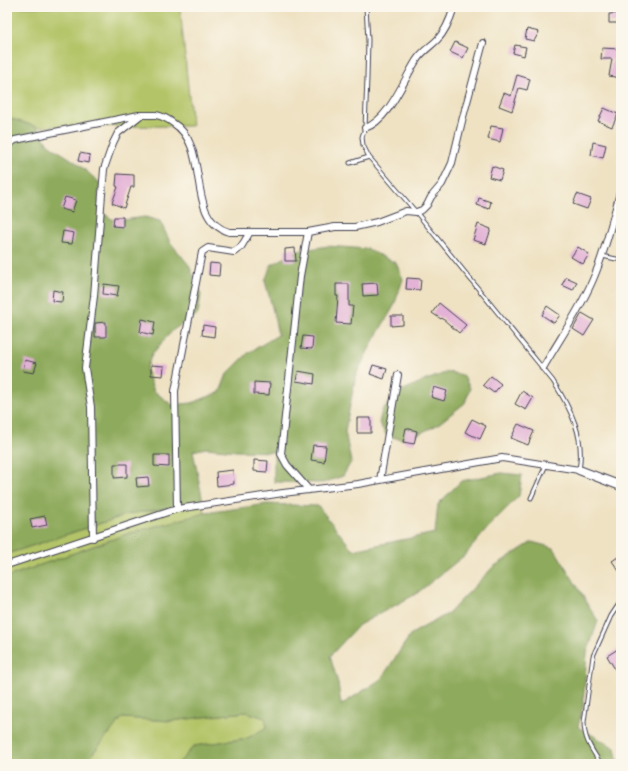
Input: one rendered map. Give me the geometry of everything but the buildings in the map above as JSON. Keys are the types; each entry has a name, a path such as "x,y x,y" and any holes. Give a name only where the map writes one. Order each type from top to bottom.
{"street":[{"path":"365,128 369,127 380,118 397,96 416,60 439,38 454,7"},
{"path":"7,146 15,140 141,115 157,115 183,129 190,141 193,149 201,198 206,213 214,224 222,231 308,232 335,227 355,227 377,222 406,211 416,212 422,210 442,184 452,163 483,43"},
{"path":"92,538 90,407 84,368 94,296 104,169 118,133 141,115"},
{"path":"543,368 579,308 594,278 602,256 621,189"},
{"path":"177,509 175,391 202,252 208,248 234,252 241,247 250,232"},
{"path":"308,232 300,276 281,454 287,465 308,490"},
{"path":"380,480 398,376"},
{"path":"7,565 177,509 380,480 502,458 579,470 621,486"}],"lane":[{"path":"366,7 368,40 365,128 362,137 363,145 369,157 416,212 543,368 560,392 571,410 578,432 581,448 579,470"},
{"path":"350,163 369,157"},
{"path":"602,256 621,260"},
{"path":"531,498 546,465"},
{"path":"601,764 584,733 584,722 593,656 600,638 621,601"}],"green space":[{"path":"7,7 180,7 192,126 37,127 12,119 7,121"},
{"path":"12,119 37,127 48,144 77,163 100,183 98,198 101,212 115,221 145,217 160,221 170,242 189,265 201,295 198,314 173,330 152,354 146,370 154,391 172,405 192,403 220,392 227,374 248,353 278,335 265,281 271,265 297,251 328,246 367,249 396,263 403,279 394,306 372,343 356,375 345,431 351,462 343,476 323,483 274,482 274,452 236,451 206,448 193,451 203,502 129,514 7,554 7,121"},
{"path":"448,372 463,375 470,388 465,403 437,425 406,440 387,436 379,423 382,410 399,392"},
{"path":"501,473 522,475 519,496 492,523 465,555 416,594 359,625 330,656 338,683 341,705 381,679 411,634 449,613 493,567 532,542 554,548 598,621 587,653 583,706 578,727 615,748 618,764 178,764 194,746 248,738 267,727 265,718 246,712 171,721 122,718 84,764 7,764 7,577 130,533 205,513 267,504 318,506 353,550 435,533 438,504 461,481"},
{"path":"203,502 205,513 130,533 7,577 7,554 129,514"},
{"path":"246,712 265,718 267,727 248,738 194,746 178,764 84,764 122,718 171,721"}]}
